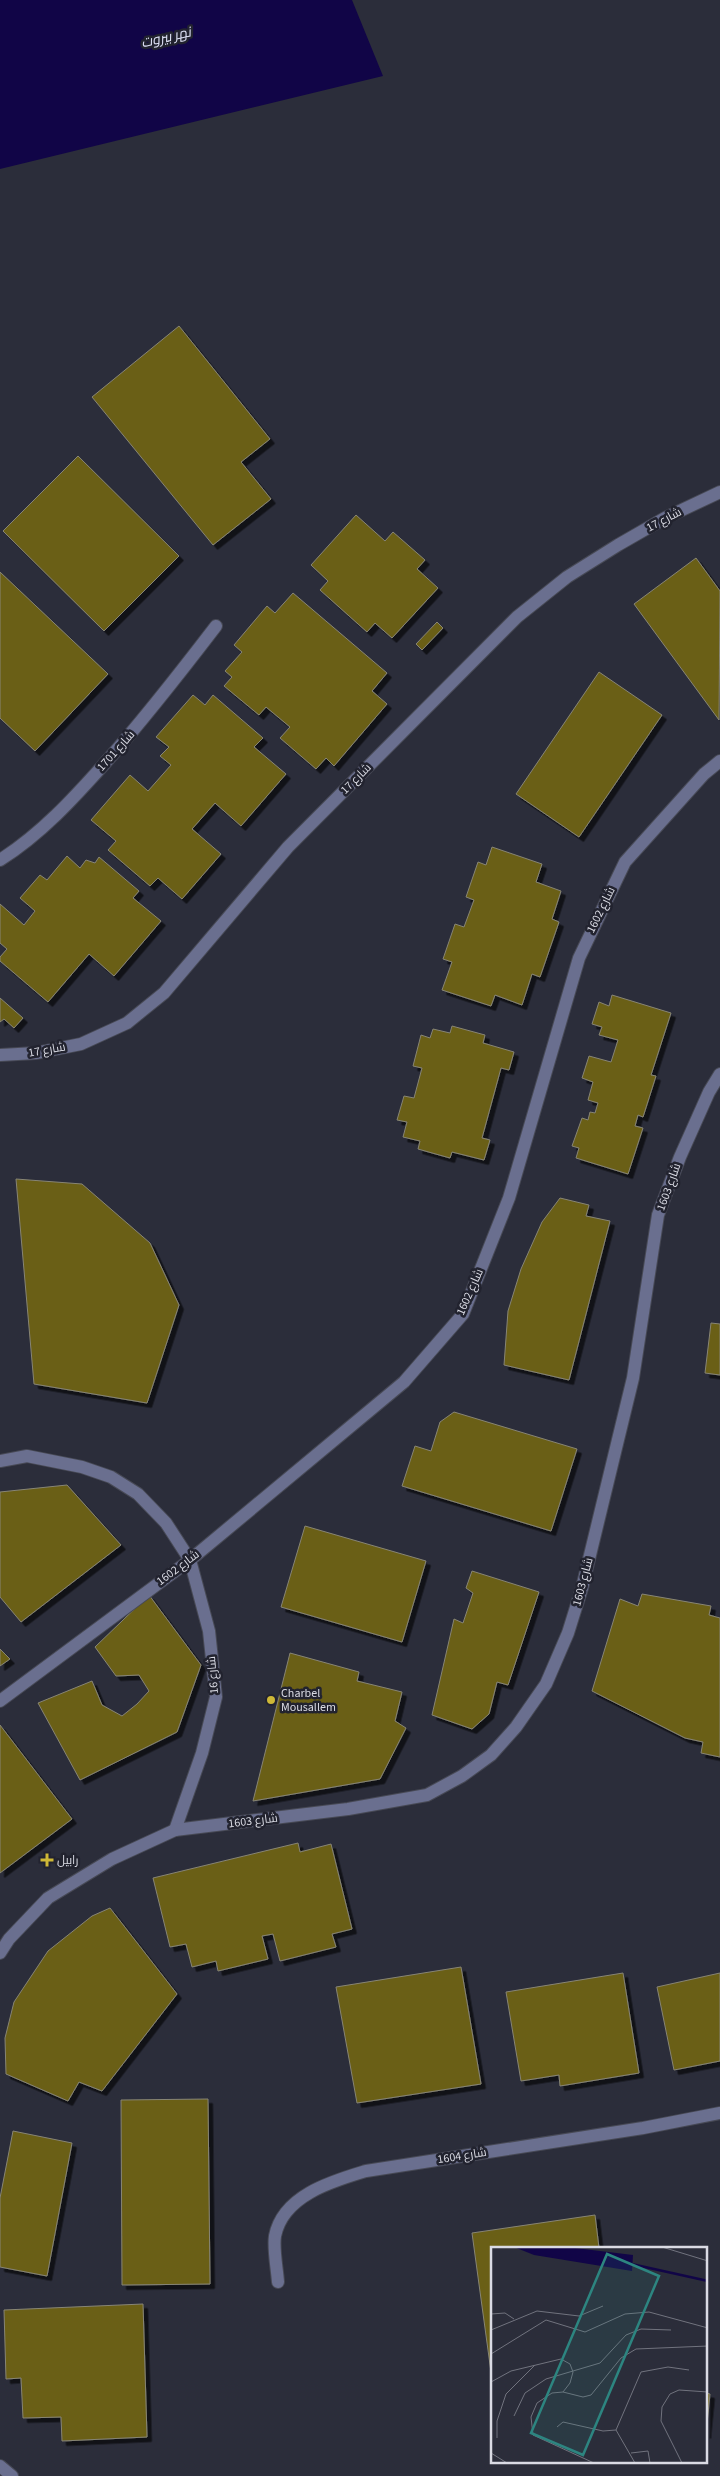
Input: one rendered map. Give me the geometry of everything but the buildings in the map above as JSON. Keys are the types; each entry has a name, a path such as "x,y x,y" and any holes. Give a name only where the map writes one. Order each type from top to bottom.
{"street":[{"name":"شارع 17","path":"0,1055 36,1053 81,1044 127,1023 164,993 288,847 517,617 567,577 618,545 665,518 720,492"},
{"name":"شارع 1701","path":"0,860 27,842 75,797 151,711 216,626"},
{"name":"شارع 1602","path":"0,1701 190,1560 404,1382 463,1314 509,1198 579,958 625,862 704,774 720,761"},
{"name":"شارع 1603","path":"175,1830 348,1809 426,1795 462,1776 491,1755 516,1727 546,1684 568,1633 582,1588 633,1378 658,1215 683,1149 709,1092 720,1074"},
{"name":"شارع 16","path":"0,1461 27,1456 82,1467 111,1477 138,1494 166,1523 190,1560 209,1631 216,1697 202,1753 175,1830"},
{"path":"0,1953 9,1939 48,1898 112,1859 175,1830"},
{"name":"شارع 1604","path":"278,2282 275,2236 285,2214 300,2199 326,2184 366,2171 643,2128 720,2113"},
{"path":"0,2466 12,2476"}],"water":[{"name":"نهر بيروت","path":"0,0 352,0 383,76 0,169"}],"place":[{"name":"Charbel Mousallem","path":"271,1700"},
{"name":"رابيل","path":"47,1860"}]}
